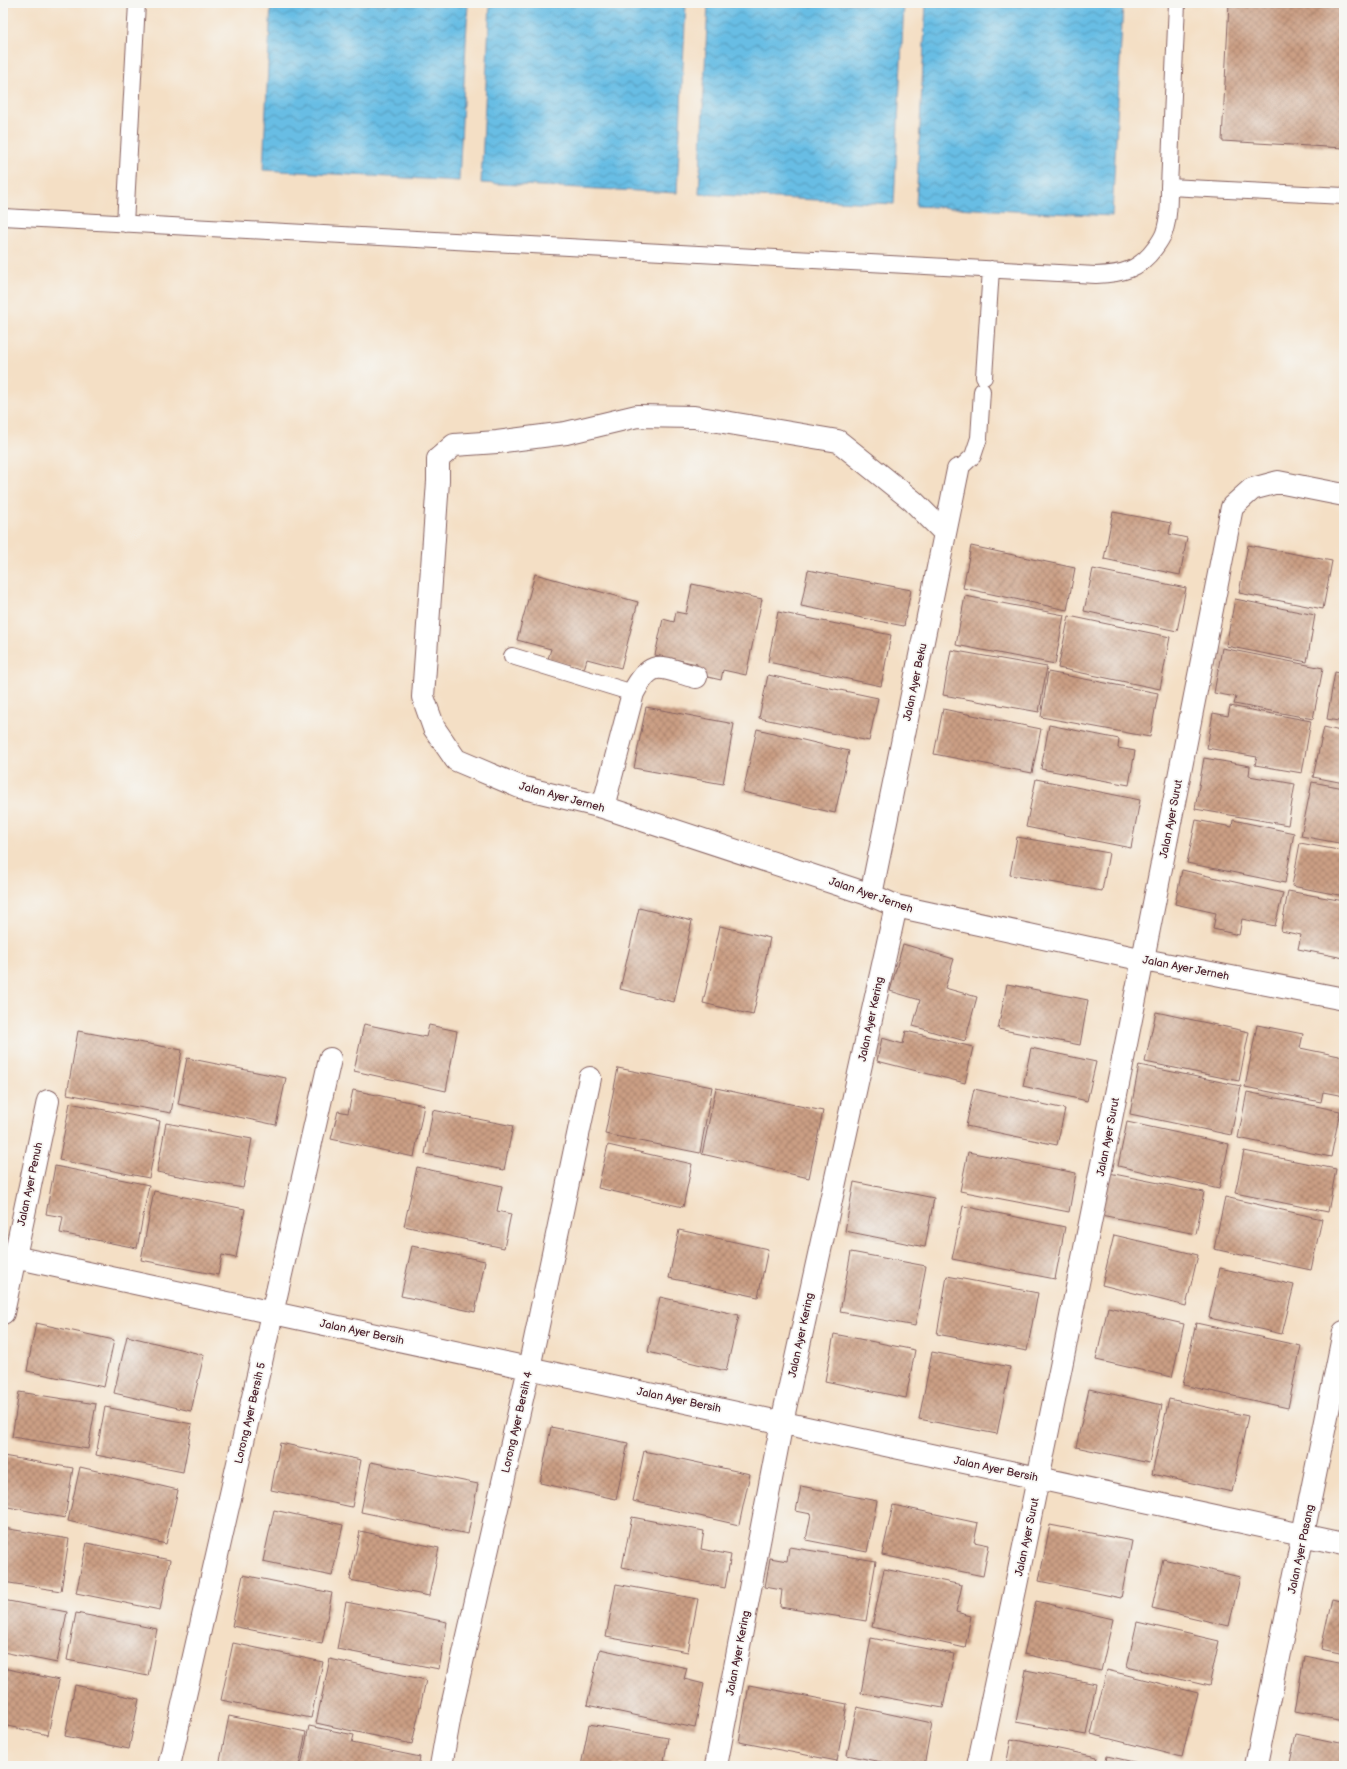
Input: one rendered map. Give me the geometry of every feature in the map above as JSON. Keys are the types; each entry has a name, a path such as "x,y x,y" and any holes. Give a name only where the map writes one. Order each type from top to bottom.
{"street":[{"name":"Jalan Ayer Jerneh","path":"945,533 913,501 838,441 694,417 637,416 566,433 497,442 454,445 438,459 423,697 434,728 456,760 520,787 603,807 871,895 896,906 1144,960 1344,999"},
{"name":"Jalan Ayer Beku","path":"871,895 958,470"},
{"name":"Jalan Ayer Surut","path":"978,1766 1039,1478 1144,960 1232,507 1252,490 1278,482 1344,495"},
{"path":"603,807 633,693 642,676 650,668 658,667 696,677"},
{"name":"Jalan Ayer Kering","path":"716,1766 782,1422 896,906"},
{"name":"Lorong Ayer Bersih 5","path":"169,1766 330,1059"},
{"name":"Lorong Ayer Bersih 4","path":"441,1766 452,1708 529,1368 590,1078"},
{"name":"Jalan Ayer Penuh","path":"3,1313 48,1101"},
{"name":"Jalan Ayer Bersih","path":"14,1257 1344,1544"},
{"name":"Jalan Ayer Pasang","path":"1256,1766 1344,1332"}],"lane":[{"path":"126,224 137,3"},
{"path":"3,217 1096,275 1116,274 1133,268 1146,260 1164,234 1168,215 1177,3"},
{"path":"1169,187 1344,196"},
{"path":"958,470 973,456 979,438 991,269"},
{"path":"512,656 633,693"}],"water":[{"path":"271,3 468,3 459,181 263,170"},
{"path":"490,3 686,3 677,193 481,183"},
{"path":"708,3 904,3 894,204 699,194"},
{"path":"926,3 1123,3 1112,216 916,206"}],"building":[{"path":"1229,3 1344,3 1344,148 1222,141"},
{"path":"1113,512 1171,523 1169,534 1187,538 1180,575 1104,559"},
{"path":"1248,545 1332,561 1323,609 1239,593"},
{"path":"971,546 1075,568 1067,610 963,588"},
{"path":"1093,569 1186,588 1177,631 1084,611"},
{"path":"808,570 911,590 904,626 801,606"},
{"path":"535,574 638,602 621,668 587,659 584,669 548,659 551,649 517,640"},
{"path":"692,584 762,599 746,675 723,670 721,680 695,674 697,664 655,655 663,619 674,622 676,612 686,614"},
{"path":"965,596 1064,615 1055,664 956,645"},
{"path":"1235,599 1315,615 1307,662 1226,646"},
{"path":"778,612 891,635 881,686 768,662"},
{"path":"1069,616 1170,637 1160,689 1058,668"},
{"path":"1222,648 1323,668 1313,719 1234,704 1236,697 1214,693"},
{"path":"951,650 1047,667 1039,712 943,695"},
{"path":"1048,672 1158,693 1150,737 1041,717"},
{"path":"1335,672 1344,674 1344,722 1327,719"},
{"path":"768,675 878,698 869,741 759,718"},
{"path":"1230,706 1311,721 1302,773 1255,765 1257,757 1207,748 1213,713 1228,716"},
{"path":"646,707 734,724 723,784 634,768"},
{"path":"943,709 1041,729 1032,773 934,754"},
{"path":"1049,725 1119,739 1118,748 1135,751 1129,785 1041,769"},
{"path":"1324,727 1344,732 1344,783 1313,777"},
{"path":"757,729 849,751 835,813 743,792"},
{"path":"1204,758 1250,766 1249,776 1295,784 1288,825 1195,809"},
{"path":"1036,779 1140,800 1131,848 1026,827"},
{"path":"1312,782 1344,788 1344,844 1301,836"},
{"path":"1196,820 1232,827 1233,820 1294,833 1285,883 1187,863"},
{"path":"1017,837 1109,853 1102,891 1010,875"},
{"path":"1300,843 1344,851 1344,896 1292,886"},
{"path":"1182,870 1283,893 1275,926 1242,919 1239,935 1213,929 1216,913 1175,904"},
{"path":"1288,891 1344,901 1344,958 1298,949 1301,935 1281,931"},
{"path":"639,908 692,921 674,1002 620,989"},
{"path":"720,926 770,938 753,1015 703,1003"},
{"path":"903,944 954,959 945,988 977,997 965,1041 913,1026 920,1000 890,991"},
{"path":"1007,984 1088,1000 1080,1045 998,1029"},
{"path":"1156,1012 1249,1032 1239,1081 1145,1062"},
{"path":"364,1024 426,1037 429,1025 457,1031 446,1091 354,1071"},
{"path":"1257,1025 1303,1034 1300,1048 1344,1057 1344,1096 1323,1092 1321,1102 1245,1087"},
{"path":"78,1031 182,1050 171,1113 67,1094"},
{"path":"906,1031 973,1047 965,1083 877,1061 882,1038 903,1044"},
{"path":"1031,1048 1096,1062 1087,1101 1023,1086"},
{"path":"187,1058 286,1078 276,1125 178,1104"},
{"path":"1139,1065 1241,1086 1231,1135 1130,1114"},
{"path":"618,1068 712,1087 700,1153 605,1134"},
{"path":"716,1088 823,1111 809,1178 702,1154"},
{"path":"974,1089 1065,1109 1057,1145 966,1126"},
{"path":"353,1090 424,1105 414,1157 331,1139 338,1111 348,1113"},
{"path":"1247,1092 1340,1111 1331,1157 1238,1138"},
{"path":"70,1103 160,1121 149,1178 59,1160"},
{"path":"433,1110 513,1126 504,1170 425,1154"},
{"path":"1127,1122 1229,1144 1219,1189 1118,1166"},
{"path":"166,1123 252,1139 243,1188 157,1172"},
{"path":"608,1145 692,1164 683,1207 598,1188"},
{"path":"1244,1151 1336,1169 1328,1212 1235,1193"},
{"path":"968,1152 1076,1173 1069,1212 960,1191"},
{"path":"55,1166 149,1185 137,1248 60,1233 63,1217 46,1214"},
{"path":"417,1167 502,1186 497,1211 511,1214 504,1248 404,1226"},
{"path":"1109,1173 1204,1192 1196,1234 1101,1215"},
{"path":"854,1182 934,1198 925,1247 845,1231"},
{"path":"154,1191 245,1209 236,1258 222,1255 218,1275 141,1260"},
{"path":"1225,1197 1322,1219 1311,1270 1214,1249"},
{"path":"963,1206 1065,1227 1055,1279 952,1259"},
{"path":"679,1230 768,1249 758,1297 669,1278"},
{"path":"1114,1235 1198,1255 1186,1306 1102,1285"},
{"path":"412,1246 485,1261 475,1312 401,1296"},
{"path":"851,1252 926,1266 915,1326 840,1312"},
{"path":"1220,1268 1294,1285 1282,1334 1209,1318"},
{"path":"947,1276 1038,1293 1027,1351 937,1334"},
{"path":"660,1297 739,1315 726,1371 648,1352"},
{"path":"1108,1307 1184,1324 1172,1377 1096,1360"},
{"path":"36,1323 114,1340 104,1387 27,1371"},
{"path":"1196,1323 1301,1346 1288,1408 1183,1385"},
{"path":"834,1334 915,1350 906,1398 825,1381"},
{"path":"127,1336 204,1355 191,1411 114,1393"},
{"path":"932,1352 1010,1367 997,1434 919,1419"},
{"path":"1089,1389 1162,1405 1149,1463 1076,1447"},
{"path":"19,1392 96,1404 88,1449 12,1437"},
{"path":"1169,1399 1248,1416 1232,1492 1152,1474"},
{"path":"105,1407 192,1424 183,1472 96,1455"},
{"path":"551,1427 628,1443 616,1499 540,1483"},
{"path":"280,1443 361,1460 352,1507 271,1490"},
{"path":"644,1451 750,1474 739,1525 633,1501"},
{"path":"3,1456 73,1468 65,1518 3,1506"},
{"path":"371,1462 478,1484 468,1534 361,1512"},
{"path":"80,1467 178,1490 166,1544 68,1521"},
{"path":"801,1486 877,1501 867,1552 806,1540 811,1514 796,1511"},
{"path":"1344,1493 1344,1511 1340,1510"},
{"path":"893,1505 978,1523 974,1542 989,1545 983,1576 882,1555"},
{"path":"274,1510 343,1525 332,1576 263,1561"},
{"path":"632,1517 704,1531 701,1549 731,1555 725,1588 622,1567"},
{"path":"1050,1525 1132,1541 1121,1598 1039,1581"},
{"path":"3,1528 69,1539 61,1591 3,1582"},
{"path":"360,1531 439,1548 429,1596 350,1580"},
{"path":"87,1543 170,1560 160,1610 76,1593"},
{"path":"789,1547 876,1561 866,1621 780,1607 782,1590 765,1587 770,1558 787,1561"},
{"path":"1163,1559 1240,1577 1229,1626 1152,1608"},
{"path":"884,1569 962,1585 956,1612 971,1616 965,1648 872,1627"},
{"path":"243,1575 332,1593 322,1644 232,1626"},
{"path":"616,1584 698,1599 688,1652 606,1637"},
{"path":"1332,1598 1344,1601 1344,1654 1321,1649"},
{"path":"3,1600 67,1612 57,1663 3,1652"},
{"path":"1036,1601 1113,1619 1101,1671 1024,1654"},
{"path":"346,1602 447,1622 439,1669 337,1649"},
{"path":"76,1613 157,1629 148,1676 67,1660"},
{"path":"1137,1622 1219,1641 1209,1686 1127,1667"},
{"path":"871,1638 954,1654 943,1708 861,1693"},
{"path":"233,1643 323,1662 311,1718 221,1700"},
{"path":"600,1649 687,1668 684,1679 704,1684 695,1728 587,1705"},
{"path":"1304,1656 1344,1664 1344,1720 1295,1711"},
{"path":"330,1659 426,1680 412,1744 316,1723"},
{"path":"3,1668 59,1680 48,1735 3,1725"},
{"path":"1026,1670 1096,1684 1086,1735 1016,1722"},
{"path":"1107,1670 1198,1693 1182,1757 1091,1734"},
{"path":"75,1685 139,1699 129,1749 65,1736"},
{"path":"749,1685 847,1704 837,1761 739,1742"},
{"path":"857,1707 932,1723 924,1766 900,1766 847,1755"},
{"path":"229,1716 306,1732 299,1766 219,1766"},
{"path":"589,1724 668,1738 664,1761 685,1766 581,1766"},
{"path":"309,1726 354,1735 352,1743 420,1757 418,1766 301,1766"},
{"path":"1296,1734 1344,1744 1344,1766 1289,1766"},
{"path":"1011,1739 1097,1757 1095,1766 1006,1766"},
{"path":"1107,1756 1147,1765 1147,1766 1105,1766"}]}
